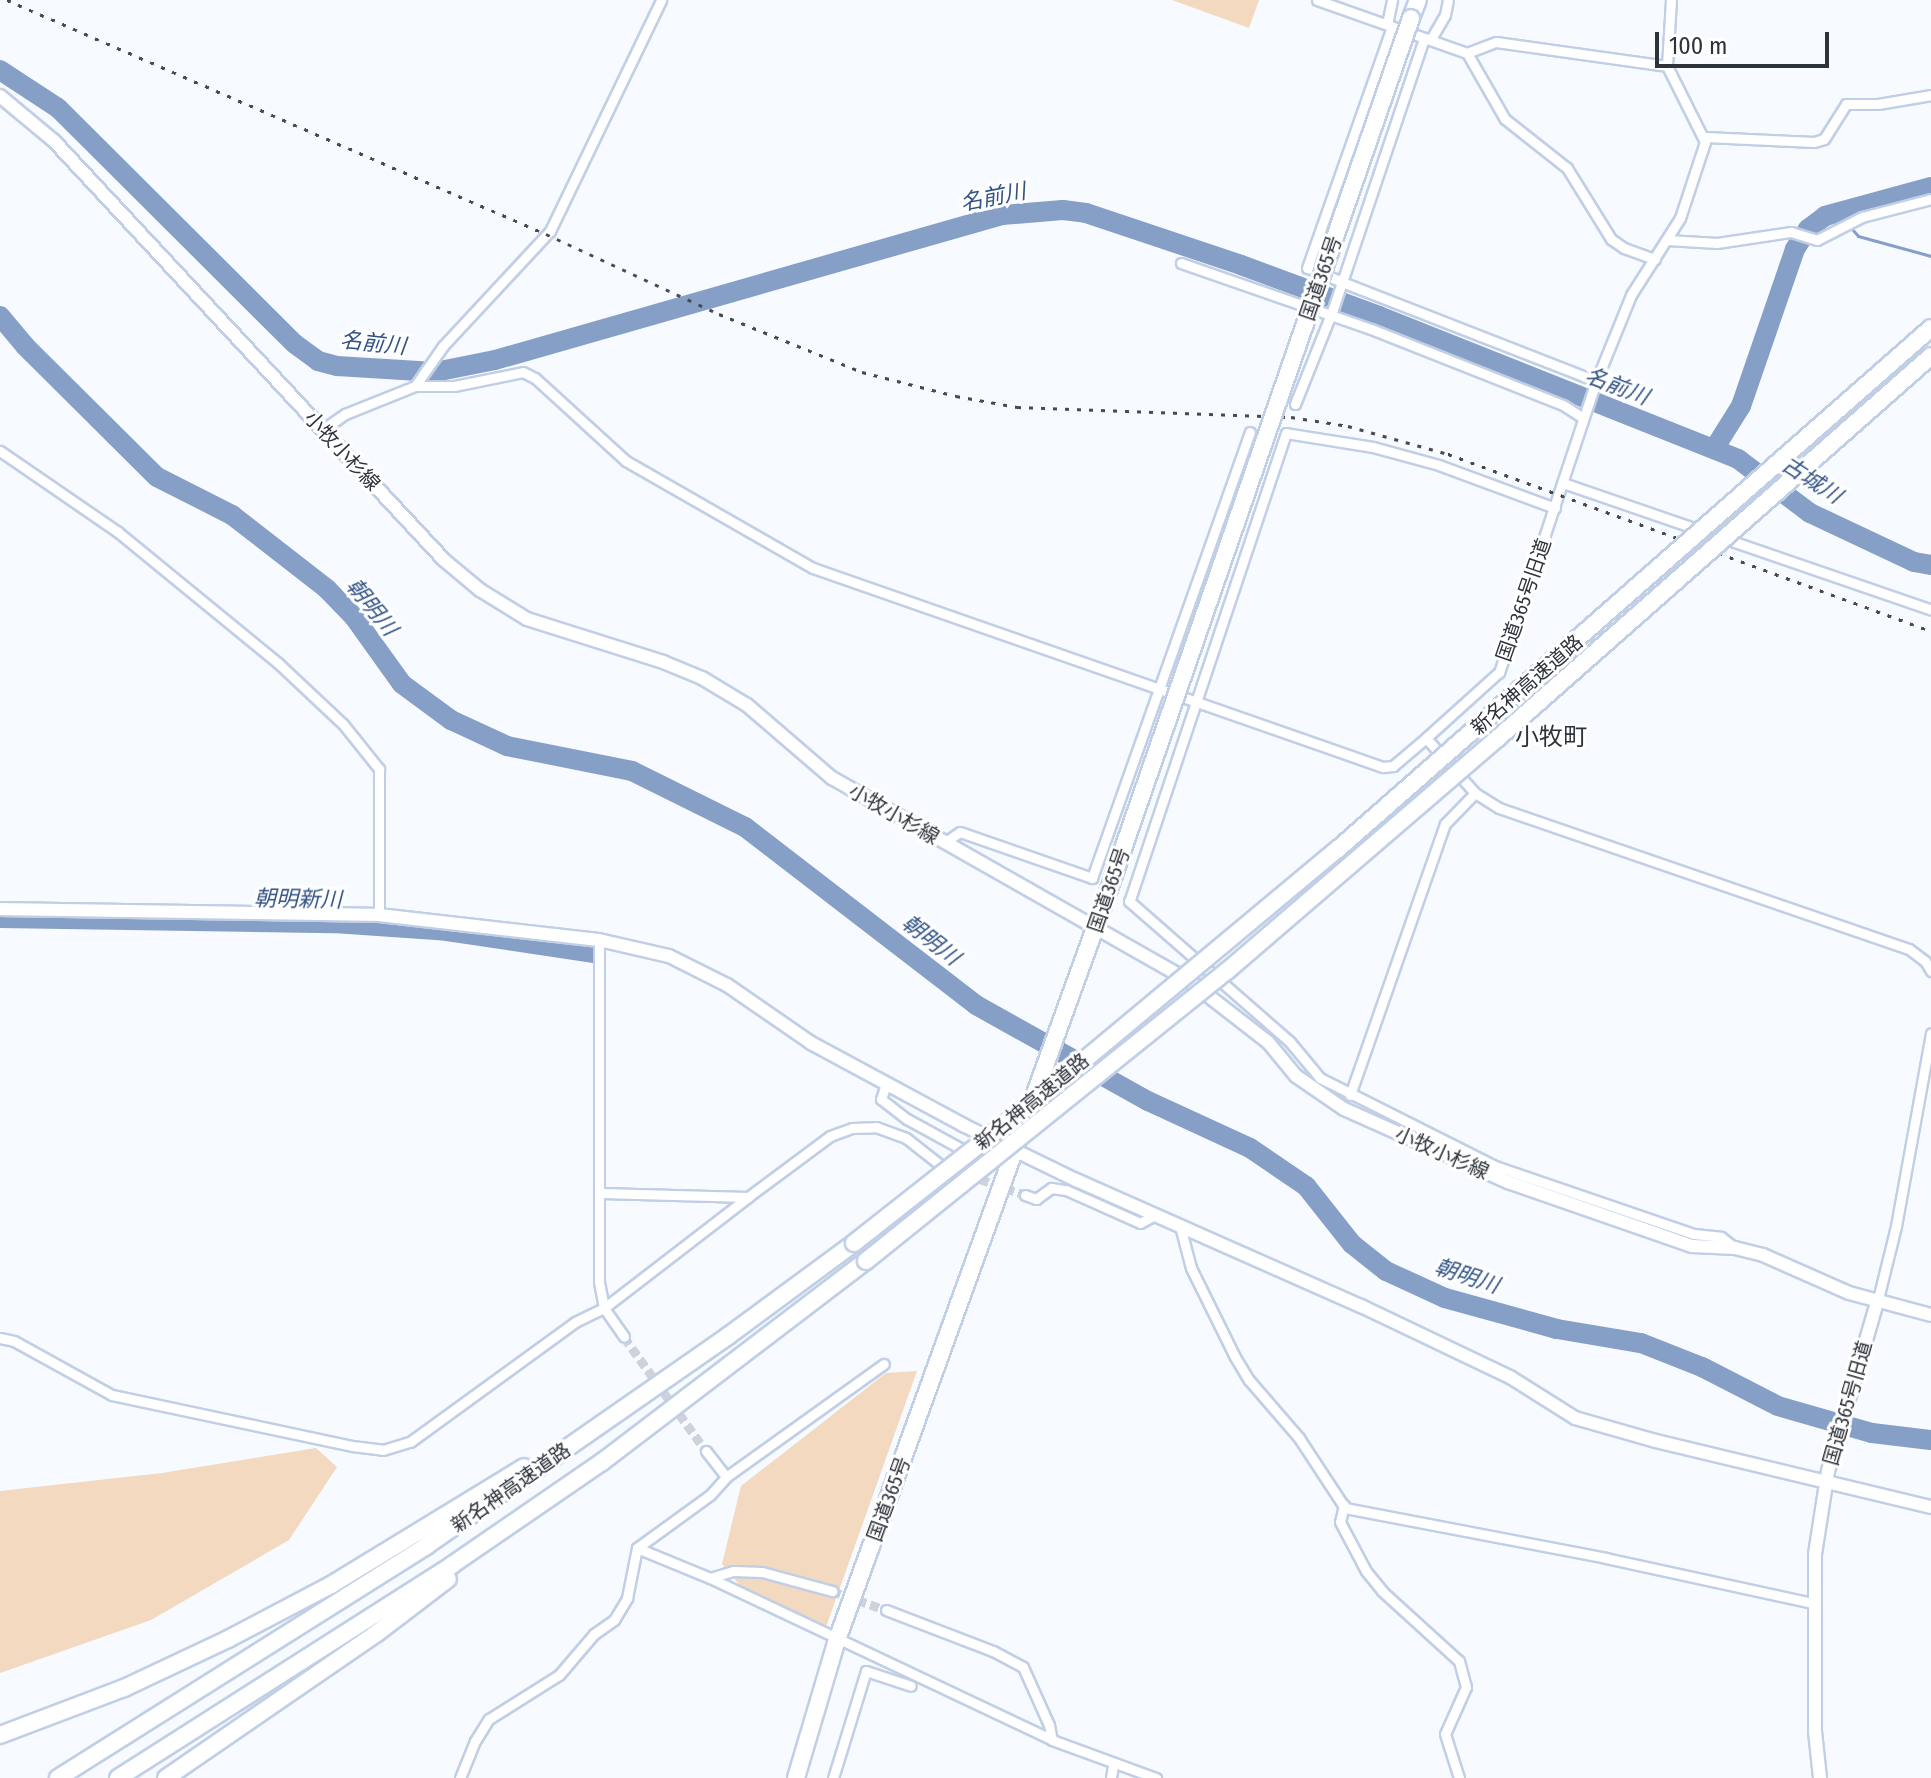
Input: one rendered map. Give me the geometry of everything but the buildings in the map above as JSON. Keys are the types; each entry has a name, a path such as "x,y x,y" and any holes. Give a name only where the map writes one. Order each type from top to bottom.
{"highway":[{"name":"国道365号","path":"796,1778 837,1640 1088,950 1418,0"},
{"name":"新名神高速道路","path":"58,1778 426,1546 728,1336 854,1243 1046,1092 1349,839 1931,328"},
{"name":"新名神高速道路","path":"118,1778 439,1573 602,1462 866,1261 1249,952 1931,356"},
{"path":"0,1735 78,1707 176,1664 331,1585 728,1336"},
{"path":"166,1778 377,1633 602,1462"}],"street":[{"path":"417,383 443,346 556,222 661,0"},
{"path":"1317,0 1467,53 1505,119 1567,168 1611,239 1624,248 1655,259"},
{"path":"1392,0 1389,25 1307,268 1340,284 1595,383"},
{"path":"1295,404 1428,39 1445,15 1448,0"},
{"path":"1671,0 1667,66 1677,90 1705,137 1814,142 1824,139 1846,104 1878,104 1931,95"},
{"path":"1467,53 1496,42 1667,66"},
{"name":"小牧小杉線","path":"0,96 54,141 444,560 480,590 527,619 663,662 702,678 747,705 832,778 1188,980 1268,1042 1296,1076 1344,1109 1508,1182 1692,1246 1735,1248 1763,1255 1877,1304 1931,1315"},
{"name":"国道365号旧道","path":"1194,700 1383,767 1393,766 1499,672 1595,383 1631,295 1680,218 1705,137"},
{"path":"1667,240 1717,243 1791,232 1815,240 1862,217 1931,199"},
{"path":"1181,263 1331,312 1584,415"},
{"path":"322,430 345,414 417,383 454,386 523,372 535,378 626,461 813,568 1194,700"},
{"path":"944,843 960,832 1092,878 1250,432"},
{"path":"1555,508 1439,465 1373,447 1286,433 1129,901 1290,1042 1320,1078 1495,1166 1694,1234 1721,1237 1735,1248"},
{"path":"0,451 118,532 278,663 343,724 379,769 379,915"},
{"path":"1563,483 1931,610"},
{"path":"1426,738 1475,793 1499,808 1909,949 1925,961 1931,971"},
{"path":"1350,1095 1445,824 1475,793"},
{"path":"0,909 379,915 599,940 669,956 699,969 811,1043 886,1084 1155,1215 1361,1306 1510,1377 1575,1418 1656,1441 1827,1476 1931,1507"},
{"path":"599,940 599,1282 604,1308 624,1337"},
{"name":"国道365号旧道","path":"1820,1778 1815,1731 1815,1554 1827,1476 1877,1304 1896,1226 1931,1033"},
{"path":"0,1338 14,1341 112,1395 383,1450 410,1442 575,1322 604,1308 830,1136 852,1128 876,1127 906,1138 939,1164 980,1179 976,1157 907,1119 881,1099 886,1084"},
{"path":"1025,1195 1036,1199 1051,1188 1066,1190 1140,1223 1155,1215"},
{"path":"601,1193 748,1197"},
{"path":"1180,1226 1191,1268 1235,1357 1249,1380 1299,1438 1344,1505 1813,1603"},
{"path":"460,1778 489,1719 559,1675 594,1634 614,1620 627,1598 637,1548 710,1495 726,1477 884,1364"},
{"path":"706,1451 726,1477"},
{"path":"1344,1505 1340,1522 1366,1571 1382,1591 1459,1661 1466,1687 1445,1734 1459,1778"},
{"path":"637,1548 710,1578 1052,1740 1113,1765 1156,1778"},
{"path":"710,1578 733,1571 762,1572 832,1591"},
{"path":"886,1610 1023,1667 1049,1725 1052,1740"},
{"path":"833,1778 866,1671 911,1686"},
{"path":"1111,1778 1113,1765"}],"shaded area":[{"path":"1172,0 1259,0 1249,28"},
{"path":"917,1371 826,1627 748,1595 722,1564 741,1486 886,1373"},
{"path":"316,1448 337,1467 289,1540 151,1620 0,1673 0,1491 162,1473"}],"waterway":[{"name":"名前川","path":"0,70 58,108 295,344 318,361 337,366 435,372 495,360 1002,215 1063,210 1086,213 1241,265 1379,316 1738,459 1810,513 1914,562 1931,565"},
{"name":"名前川","path":"1714,449 1741,406 1795,249 1808,229 1825,216 1931,187"},
{"name":"名前川","path":"1848,209 1849,216"},
{"path":"1852,229 1858,236 1931,256"},
{"name":"朝明川","path":"0,316 25,346 157,477 232,515 327,589 354,617 402,684 451,720 507,746 632,771 745,827 976,1005 1148,1101 1250,1148 1306,1186 1352,1244 1386,1271 1445,1298 1557,1329 1641,1343 1702,1367 1778,1406 1872,1433 1931,1440"},
{"name":"朝明新川","path":"0,918 334,923 447,931 594,953"}],"tunnel":[{"path":"980,1179 1025,1195"},
{"path":"624,1337 706,1451"},
{"path":"832,1591 886,1610"}],"railway":[{"path":"7,0 546,234 719,314 862,372 956,396 1017,407 1291,417 1348,426 1448,454 1931,631"}],"district":[{"name":"小牧町","path":"1551,738"}],"water label":[{"name":"古城川","path":"1812,480"}]}
